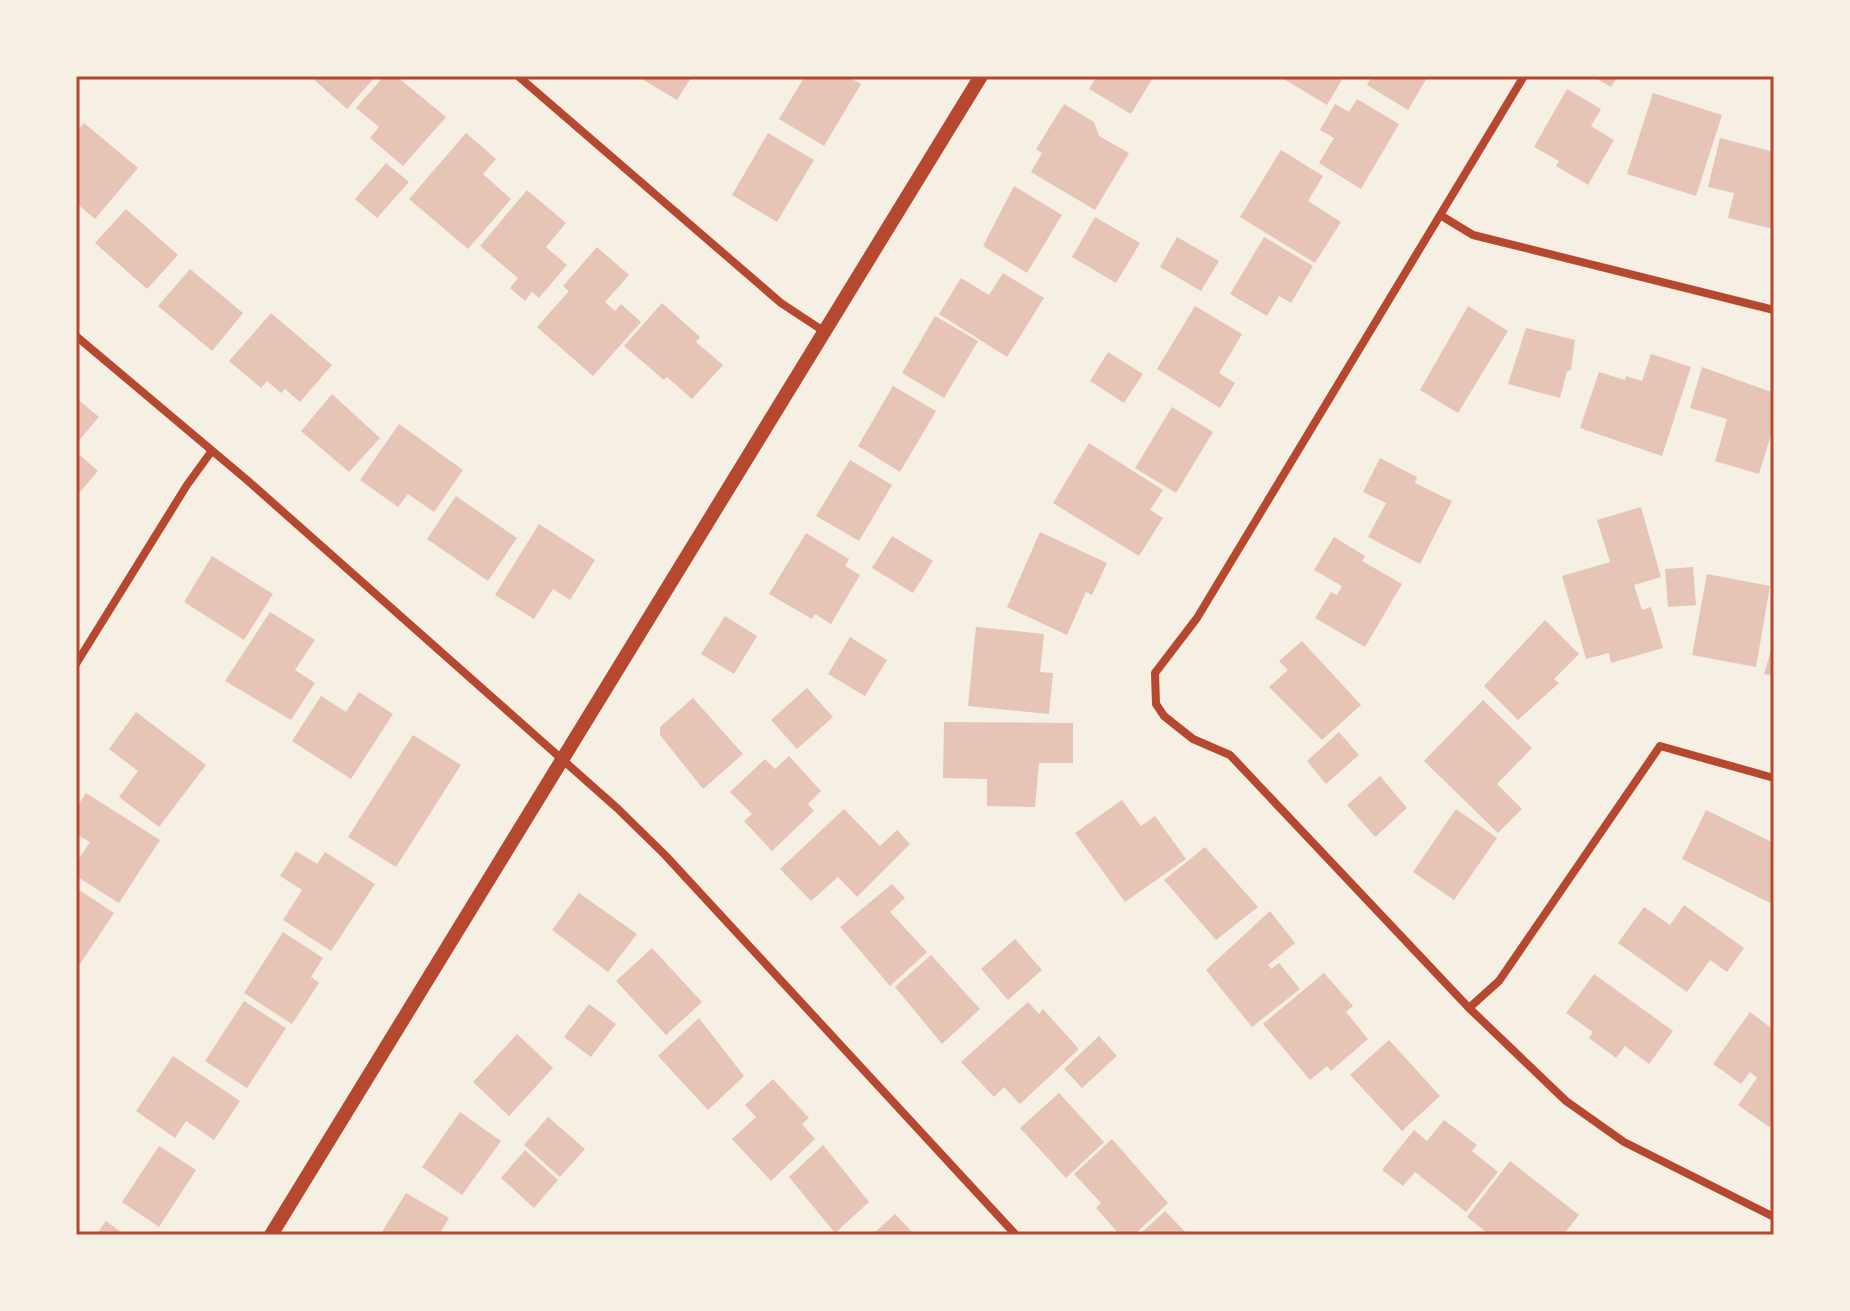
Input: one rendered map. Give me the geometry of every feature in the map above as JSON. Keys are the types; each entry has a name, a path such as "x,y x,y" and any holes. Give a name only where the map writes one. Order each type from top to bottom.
{"street":[{"path":"518,76 781,303 825,332"},
{"path":"271,1235 981,76"},
{"path":"1524,76 1197,618 1164,657 1155,673 1153,690 1156,704 1164,716 1193,739 1230,755 1518,1058 1591,1122 1774,1217"},
{"path":"1440,215 1473,235 1774,310"},
{"path":"76,336 562,758 665,855 1016,1235"},
{"path":"76,664 187,485 211,452"},
{"path":"1469,1008 1499,981 1660,746 1774,778"}],"building":[{"path":"310,76 376,76 347,109"},
{"path":"384,76 396,76 446,117 403,166 370,138 379,127 356,108"},
{"path":"637,76 692,76 677,100"},
{"path":"805,76 847,76 861,84 824,146 779,119"},
{"path":"1097,76 1154,76 1131,114 1089,89"},
{"path":"1279,76 1341,76 1343,78 1327,105"},
{"path":"1372,76 1428,76 1408,110 1367,85"},
{"path":"1592,76 1618,76 1611,87"},
{"path":"1567,89 1601,109 1591,126 1614,140 1588,185 1556,166 1559,161 1534,147"},
{"path":"1653,93 1722,115 1696,196 1627,174"},
{"path":"1357,99 1399,124 1361,189 1319,163 1334,138 1320,130 1335,104 1349,112"},
{"path":"1064,104 1094,122 1099,136 1129,153 1095,210 1031,172 1042,153 1036,149"},
{"path":"84,123 138,168 95,219 76,203 76,132"},
{"path":"466,133 496,159 483,174 511,199 468,249 409,199"},
{"path":"768,133 814,160 777,222 732,195"},
{"path":"1720,138 1774,152 1774,229 1728,218 1734,193 1708,187"},
{"path":"1281,150 1323,176 1308,201 1341,222 1315,263 1240,217"},
{"path":"386,163 409,182 377,218 355,199"},
{"path":"1014,186 1062,215 1027,273 983,246"},
{"path":"527,190 566,223 546,247 567,265 539,298 532,292 525,301 510,288 518,278 480,246"},
{"path":"126,209 178,255 147,289 95,243"},
{"path":"1095,217 1140,243 1116,283 1072,257"},
{"path":"1177,237 1219,261 1201,291 1160,267"},
{"path":"1264,237 1313,266 1291,303 1279,296 1267,316 1230,294"},
{"path":"597,247 629,275 605,302 615,311 621,304 641,322 593,376 537,327 569,291 563,286"},
{"path":"190,269 243,313 212,351 158,306"},
{"path":"1003,273 1044,298 1007,357 939,314 961,278 989,295"},
{"path":"662,303 700,337 696,342 723,365 692,399 624,346"},
{"path":"1195,306 1242,334 1219,373 1235,383 1220,408 1157,369"},
{"path":"1468,306 1508,331 1458,413 1420,390"},
{"path":"271,313 332,365 300,402 285,389 281,393 267,381 261,388 229,361"},
{"path":"935,316 978,341 944,398 902,373"},
{"path":"1526,328 1575,340 1571,370 1567,371 1560,398 1508,384"},
{"path":"1108,352 1143,374 1124,403 1090,381"},
{"path":"1651,354 1691,367 1662,456 1580,428 1599,372 1625,380 1626,376 1642,381"},
{"path":"1702,367 1774,393 1774,425 1759,474 1715,461 1727,419 1690,408"},
{"path":"893,386 936,411 900,472 858,446"},
{"path":"332,394 380,438 349,472 301,431"},
{"path":"76,398 99,417 76,444"},
{"path":"1172,407 1213,432 1176,493 1135,468"},
{"path":"399,424 463,470 434,512 408,494 398,507 360,480"},
{"path":"1089,443 1163,490 1150,510 1163,518 1139,556 1053,503"},
{"path":"76,452 98,471 76,497"},
{"path":"1380,458 1417,477 1415,483 1452,501 1420,564 1368,537 1386,503 1363,492"},
{"path":"850,460 892,485 859,541 816,516"},
{"path":"456,496 517,538 488,581 427,539"},
{"path":"1641,507 1661,577 1634,585 1642,610 1651,607 1663,648 1611,663 1609,653 1586,659 1562,576 1610,562 1597,520"},
{"path":"539,524 595,560 570,600 553,589 534,619 495,595"},
{"path":"1040,532 1107,563 1092,595 1086,592 1067,635 1007,607"},
{"path":"806,533 849,559 845,566 860,575 831,624 815,614 812,619 769,594"},
{"path":"892,536 933,561 913,593 872,568"},
{"path":"1334,537 1365,556 1362,561 1402,584 1365,647 1315,618 1331,592 1337,595 1342,586 1314,570"},
{"path":"212,556 273,594 244,640 184,602"},
{"path":"1693,567 1696,605 1668,607 1665,569"},
{"path":"1707,574 1770,586 1756,667 1692,655"},
{"path":"270,612 315,640 295,670 315,683 291,720 225,681"},
{"path":"725,616 757,636 734,674 701,654"},
{"path":"1545,620 1579,654 1554,679 1559,683 1518,720 1484,686"},
{"path":"976,627 1044,634 1040,672 1053,673 1049,714 968,706"},
{"path":"850,637 887,660 865,696 828,674"},
{"path":"1774,639 1774,676 1764,674"},
{"path":"1302,641 1361,705 1322,740 1269,687 1288,670 1279,661"},
{"path":"807,688 833,717 797,749 771,720"},
{"path":"359,692 393,714 351,779 292,741 321,696 346,712"},
{"path":"693,698 743,754 703,789 660,735 660,727"},
{"path":"1483,700 1532,748 1497,784 1522,809 1498,833 1424,761"},
{"path":"136,712 206,765 159,827 119,797 138,771 109,749"},
{"path":"944,722 1073,723 1073,763 1039,763 1035,807 987,806 987,779 943,778"},
{"path":"1339,732 1359,755 1326,784 1307,761"},
{"path":"413,735 461,765 396,867 348,837"},
{"path":"789,756 821,791 808,804 814,811 772,851 744,821 752,814 730,792 765,759 775,769"},
{"path":"1380,776 1407,808 1375,837 1347,805"},
{"path":"86,793 160,840 119,903 76,876 76,863 90,842 76,834 76,808"},
{"path":"1122,800 1141,826 1155,816 1186,859 1125,902 1075,833"},
{"path":"844,809 880,846 897,830 910,844 857,897 838,877 811,901 780,869"},
{"path":"1456,809 1497,838 1454,900 1413,872"},
{"path":"1706,810 1774,843 1774,905 1682,859"},
{"path":"1205,847 1258,907 1216,940 1164,880"},
{"path":"296,851 317,864 325,852 375,884 331,951 283,920 302,890 280,876"},
{"path":"892,884 905,898 890,912 927,952 890,986 840,927"},
{"path":"76,888 114,913 78,967 76,965"},
{"path":"579,893 637,934 608,972 552,930"},
{"path":"1684,905 1744,948 1727,972 1710,960 1687,992 1618,943 1644,907 1670,925"},
{"path":"1270,911 1295,943 1268,965 1271,969 1279,963 1300,989 1252,1027 1206,970"},
{"path":"283,932 323,958 311,977 319,983 292,1024 244,993"},
{"path":"1015,939 1042,970 1008,1000 981,969"},
{"path":"652,948 702,1002 666,1035 616,981"},
{"path":"931,955 980,1009 942,1044 895,987"},
{"path":"1324,973 1353,1006 1346,1012 1368,1039 1331,1071 1327,1066 1310,1080 1263,1024"},
{"path":"1594,974 1673,1031 1649,1064 1625,1046 1616,1058 1589,1038 1593,1032 1566,1013"},
{"path":"244,1001 286,1028 247,1088 205,1061"},
{"path":"1028,1002 1039,1014 1043,1009 1079,1049 1020,1104 1004,1087 994,1097 961,1062"},
{"path":"589,1004 616,1024 591,1057 564,1037"},
{"path":"1750,1012 1774,1030 1774,1120 1769,1127 1738,1105 1757,1078 1750,1072 1741,1084 1713,1064"},
{"path":"699,1018 744,1076 708,1110 658,1056"},
{"path":"517,1034 553,1068 509,1116 473,1082"},
{"path":"1099,1036 1117,1056 1082,1088 1064,1069"},
{"path":"1389,1040 1440,1096 1402,1131 1350,1075"},
{"path":"173,1056 240,1101 214,1140 186,1121 175,1138 136,1111"},
{"path":"773,1079 809,1118 802,1124 815,1139 771,1181 732,1139 756,1117 745,1105"},
{"path":"1059,1093 1104,1142 1066,1178 1020,1128"},
{"path":"460,1112 501,1141 462,1195 422,1167"},
{"path":"548,1117 585,1149 560,1177 524,1145"},
{"path":"1444,1120 1477,1145 1472,1151 1498,1172 1466,1212 1415,1172 1403,1186 1382,1170 1414,1130 1427,1141"},
{"path":"1112,1139 1168,1203 1134,1235 1120,1235 1096,1208 1101,1203 1074,1174"},
{"path":"823,1145 869,1202 835,1233 789,1177"},
{"path":"159,1146 196,1170 159,1227 122,1202"},
{"path":"525,1150 558,1180 534,1208 501,1178"},
{"path":"1510,1161 1579,1215 1563,1235 1490,1235 1467,1217"},
{"path":"406,1193 449,1218 439,1235 380,1235"},
{"path":"1165,1211 1188,1235 1139,1235"},
{"path":"895,1214 915,1235 872,1235"},
{"path":"106,1221 125,1235 96,1235"}]}
